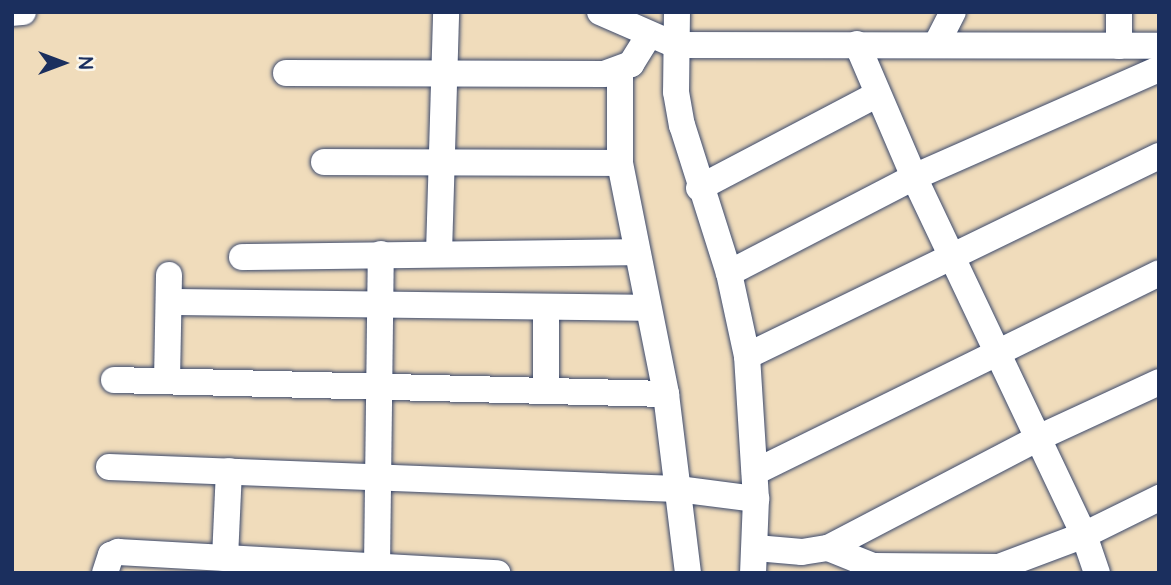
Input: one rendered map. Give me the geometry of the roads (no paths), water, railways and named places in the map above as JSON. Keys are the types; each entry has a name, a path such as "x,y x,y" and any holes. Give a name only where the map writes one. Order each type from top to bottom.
{"street":[{"path":"12,13 23,12"},
{"path":"439,253 446,12"},
{"path":"600,12 674,45 1159,46"},
{"path":"677,12 674,45 682,125 699,188 729,273 747,356 755,472 755,560 828,548 1038,438 1159,382"},
{"path":"936,45 953,12"},
{"path":"1119,12 1119,46"},
{"path":"286,73 620,72 631,64 649,35"},
{"path":"857,44 876,95 1084,535 1097,573"},
{"path":"729,273 914,177 1159,69"},
{"path":"620,72 620,163 635,252 666,394 688,573"},
{"path":"699,188 876,95"},
{"path":"747,356 1159,156"},
{"path":"324,162 620,163"},
{"path":"242,257 635,252"},
{"path":"377,567 381,254"},
{"path":"755,472 1159,273"},
{"path":"167,380 169,275"},
{"path":"169,302 647,308"},
{"path":"546,307 546,391"},
{"path":"114,380 666,394"},
{"path":"109,467 379,475 678,489 756,499"},
{"path":"225,558 229,471"},
{"path":"828,548 873,566 1003,570 1084,535 1159,498"},
{"path":"105,573 111,555 117,552 480,572"}]}
